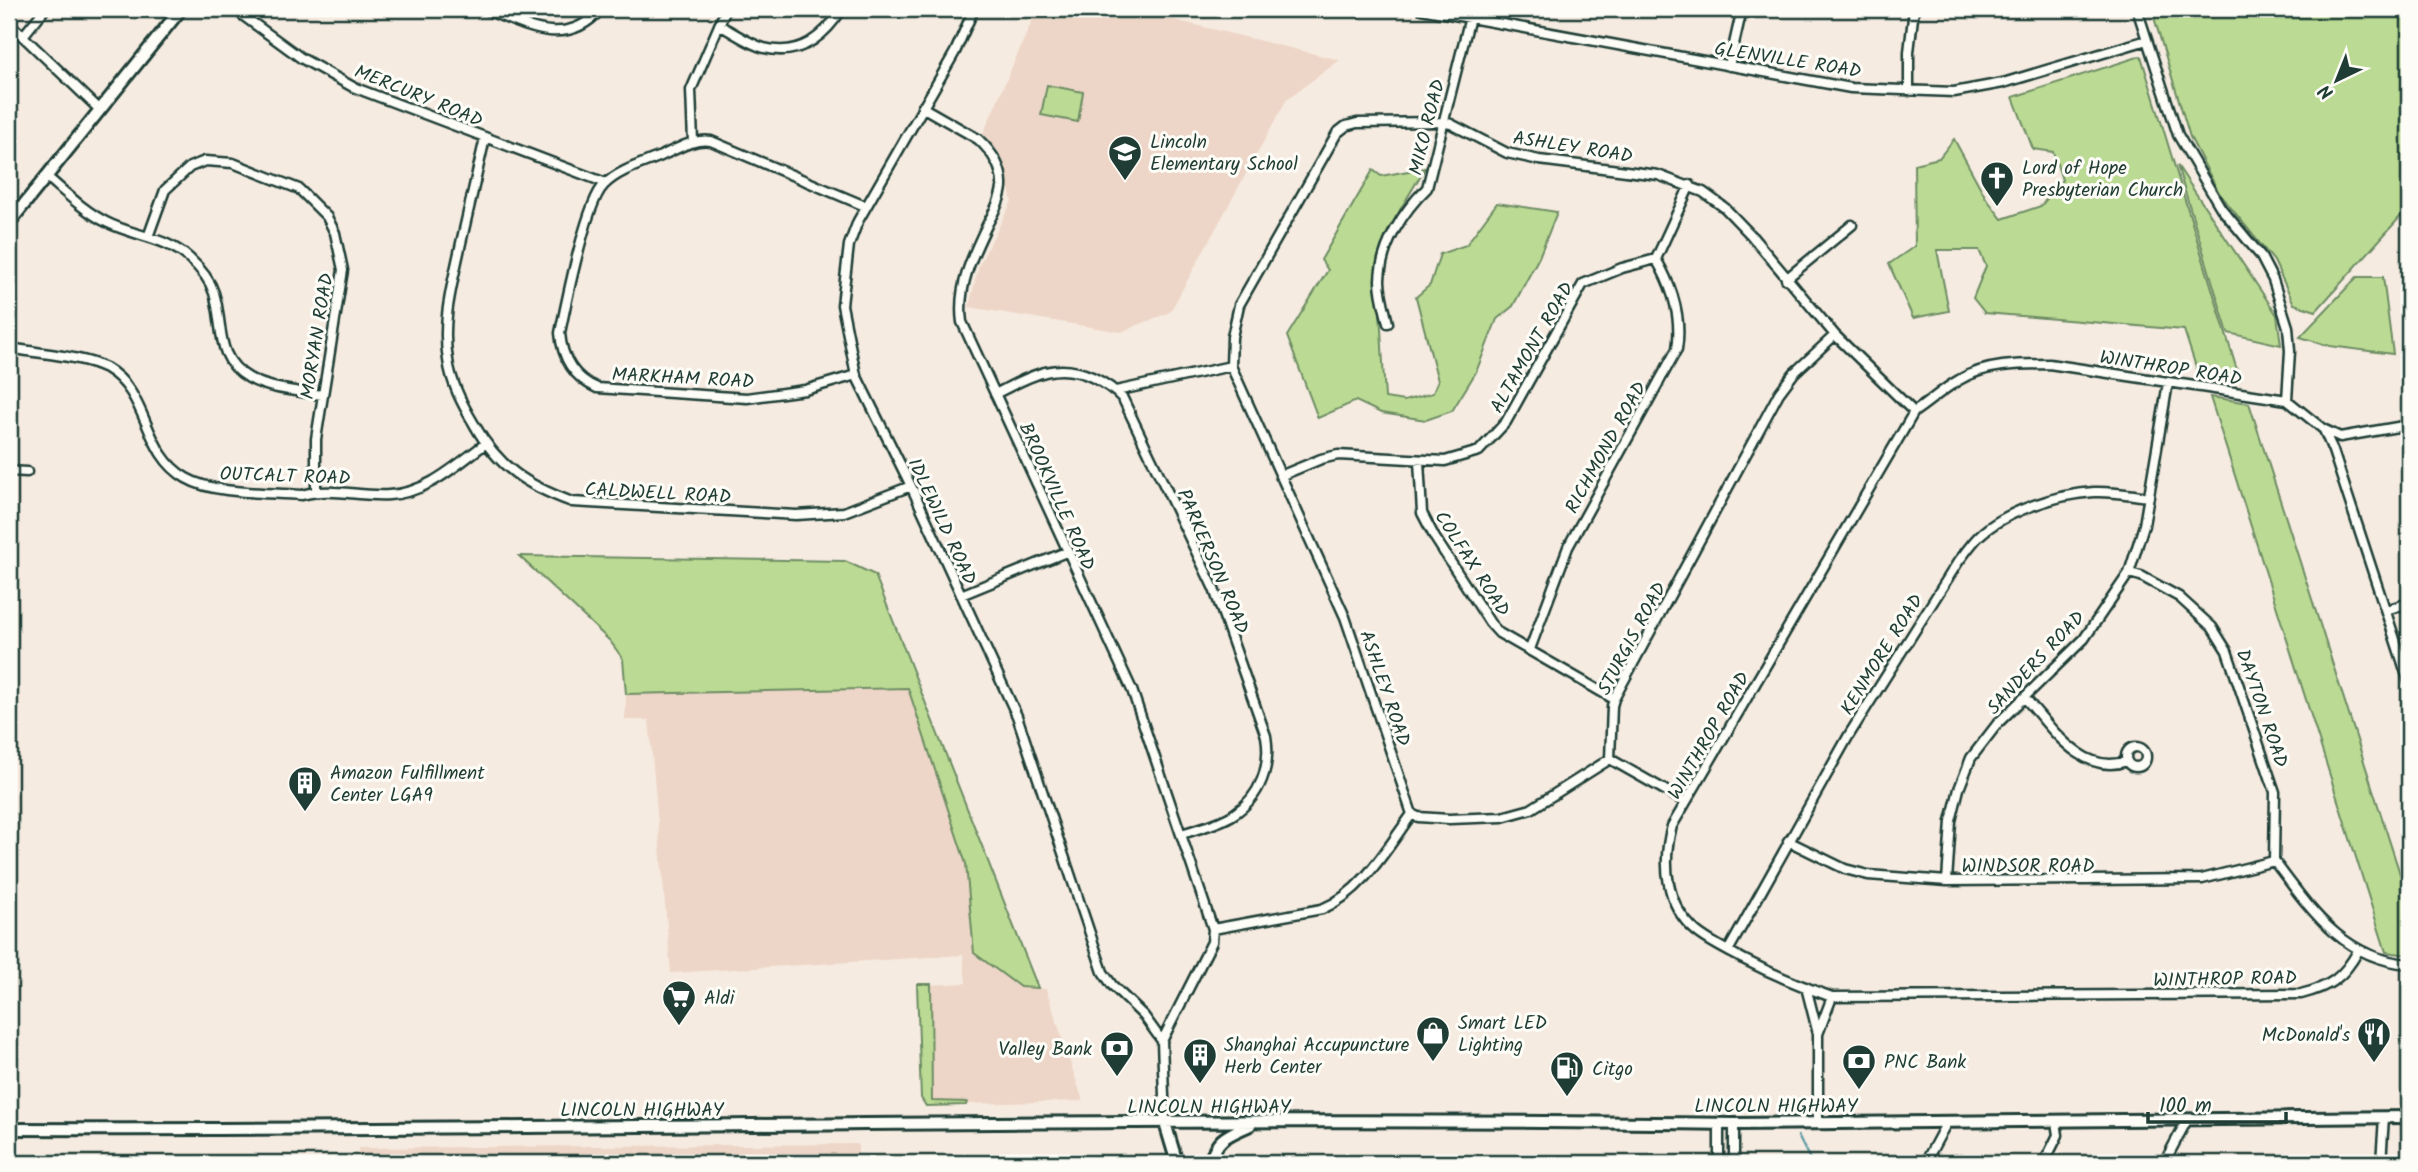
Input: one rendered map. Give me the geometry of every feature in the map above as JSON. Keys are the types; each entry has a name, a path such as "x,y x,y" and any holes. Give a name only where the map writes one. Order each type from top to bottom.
{"main road":[{"path":"9,223 181,9"},
{"name":"LINCOLN HIGHWAY","path":"9,1129 1254,1122 1734,1124 2409,1117"},
{"path":"1209,1163 1221,1138 1254,1122"},
{"path":"1165,1123 1177,1163"}],"street":[{"path":"23,36 45,9"},
{"name":"MERCURY ROAD","path":"234,9 284,47 353,87 606,183"},
{"path":"484,9 535,29 548,31 577,29 601,9"},
{"path":"693,142 691,90 726,9"},
{"path":"719,25 763,48 794,48 810,44 826,31 842,9"},
{"name":"IDLEWILD ROAD","path":"974,9 955,52 865,206 849,245 842,304 856,375 911,486 1017,716 1103,972 1112,985 1144,1016 1162,1041"},
{"name":"GLENVILLE ROAD","path":"1421,9 1851,88 1909,91 1954,92 2003,83 2147,40"},
{"name":"MIKO ROAD","path":"1388,323 1380,282 1384,251 1415,200 1427,188 1472,9"},
{"path":"1729,66 1742,9"},
{"path":"1909,91 1909,52 1914,9"},
{"path":"2137,9 2178,135 2221,208 2260,255 2273,280 2288,327 2290,351 2287,400 2323,429 2340,437 2409,425"},
{"path":"9,23 99,109"},
{"name":"BROOKVILLE ROAD","path":"922,107 978,139 986,146 999,170 1002,186 999,198 969,264 964,282 961,311 967,333 1132,690 1213,929"},
{"name":"ASHLEY ROAD","path":"1412,814 1345,617 1231,366 1232,337 1239,304 1337,133 1357,122 1443,122 1507,153 1539,160 1658,175 1690,185 1724,208 1751,234 1835,335 1914,412"},
{"name":"CALDWELL ROAD","path":"485,138 447,304 446,334 453,383 485,444 502,464 528,483 572,502 593,505 808,514 844,512 911,486"},
{"path":"606,183 617,175 703,140 865,206"},
{"name":"MORYAN ROAD","path":"148,237 165,190 190,167 205,161 233,163 299,189 315,202 327,217 335,233 342,270 316,439 316,491"},
{"path":"46,176 102,220 122,230 177,248 190,258 213,290 220,340 241,372 266,385 322,395"},
{"name":"MARKHAM ROAD","path":"606,183 599,190 581,241 560,333 561,344 574,373 584,382 597,388 747,398 805,390 856,375"},
{"path":"1656,260 1690,185"},
{"path":"1786,279 1852,225"},
{"name":"ALTAMONT ROAD","path":"1280,476 1338,455 1445,461 1479,452 1506,422 1583,284 1622,268 1656,260"},
{"name":"RICHMOND ROAD","path":"1530,649 1568,547 1677,349 1679,337 1676,309 1664,272 1656,260"},
{"name":"STURGIS ROAD","path":"1610,760 1614,699 1779,393 1794,373 1835,335"},
{"name":"OUTCALT ROAD","path":"9,346 93,363 118,376 138,402 159,453 170,468 207,487 302,495 316,491 388,495 412,492 431,484 485,444"},
{"name":"WINTHROP ROAD","path":"2287,400 2049,364 2017,364 1971,374 1914,412 1672,826 1667,845 1666,877 1678,909 1695,931 1776,976 1832,997 2301,994 2333,982 2348,970 2358,951"},
{"path":"995,394 1034,375 1055,369 1079,372 1116,391 1231,366"},
{"name":"SANDERS ROAD","path":"1947,881 1951,821 1959,789 1972,758 1998,723 2084,639 2129,573 2144,525 2168,383"},
{"name":"PARKERSON ROAD","path":"1116,391 1123,400 1214,589 1268,747 1265,774 1259,789 1247,803 1233,815 1182,834"},
{"path":"2323,429 2333,451 2409,682"},
{"name":"COLFAX ROAD","path":"1419,461 1422,513 1490,623 1499,633 1614,699"},
{"path":"9,471 27,472"},
{"name":"KENMORE ROAD","path":"1728,951 1856,723 1958,562 1979,536 1994,524 2036,504 2073,495 2095,492 2149,496"},
{"path":"961,595 1066,552"},
{"name":"DAYTON ROAD","path":"2129,573 2141,576 2179,597 2212,627 2227,651 2275,792 2274,862"},
{"path":"2386,610 2409,603"},
{"path":"2025,698 2080,755 2095,764 2113,766 2127,761"},
{"path":"1165,1123 1162,1041 1212,942 1213,929 1333,905 1368,874 1412,814 1438,818 1502,817 1531,808 1610,760 1686,803"},
{"name":"WINDSOR ROAD","path":"1788,841 1845,869 1889,879 2202,879 2274,862"},
{"path":"2274,862 2320,921 2358,951 2395,963 2409,964"},
{"path":"1806,987 1818,1034 1818,1123"},
{"path":"1818,1034 1832,997"},
{"path":"2381,1163 2384,1117"},
{"path":"2164,1163 2186,1120"},
{"path":"1925,1163 1947,1122"},
{"path":"2044,1163 2058,1135 2056,1122"},
{"path":"1719,1124 1719,1163"},
{"path":"1734,1124 1734,1163"}],"shaded area":[{"name":"Lincoln Elementary School","path":"1037,9 1129,9 1340,60 1287,99 1170,312 1121,332 969,307 979,265 1012,201 1003,163 983,134"},
{"path":"908,688 966,864 974,953 1020,987 1046,989 1083,1101 926,1105 927,985 966,983 963,955 671,973 649,720 625,720 626,694"},
{"path":"858,1144 858,1163 358,1163 358,1148"}],"green space":[{"path":"2167,9 2409,9 2409,207 2316,311 2294,304 2274,261 2219,193 2190,137 2153,14"},
{"path":"2141,56 2240,380 2198,373 2184,330 1985,313 1973,298 1986,266 1979,250 1937,250 1949,311 1913,318 1889,264 1915,246 1914,164 1939,158 1954,139 1986,198 2002,219 2041,206 2062,180 2053,152 2033,149 2013,97"},
{"path":"1047,85 1083,92 1078,122 1041,115"},
{"path":"2177,165 2277,315 2281,345 2228,333"},
{"path":"1425,168 1400,210 1377,260 1385,398 1404,401 1433,393 1438,381 1416,297 1430,285 1440,254 1466,245 1497,203 1557,212 1539,257 1513,306 1497,319 1476,372 1452,411 1426,420 1381,413 1356,401 1318,418 1287,336 1328,270 1321,260 1373,170 1381,176"},
{"path":"2357,277 2383,277 2393,354 2330,346 2300,337"},
{"path":"2210,397 2249,403 2409,902 2409,955 2386,952"},
{"path":"519,556 845,561 875,575 1038,988 1020,987 974,953 966,864 908,688 626,694 623,659 610,641"},
{"path":"917,984 931,984 932,1101 967,1102 966,1105 926,1106 921,1098"}],"waterway":[{"path":"1798,1136 1812,1163"}],"place":[{"name":"Lincoln Elementary School","path":"1125,182"},
{"name":"Lord of Hope Presbyterian Church","path":"1997,208"},
{"name":"Amazon Fulfillment Center LGA9","path":"305,813"},
{"name":"Aldi","path":"679,1027"},
{"name":"Smart LED Lighting","path":"1433,1063"},
{"name":"McDonald's","path":"2374,1064"},
{"name":"Valley Bank","path":"1117,1078"},
{"name":"Shanghai Accupuncture Herb Center","path":"1200,1085"},
{"name":"PNC Bank","path":"1859,1091"},
{"name":"Citgo","path":"1567,1098"}]}
